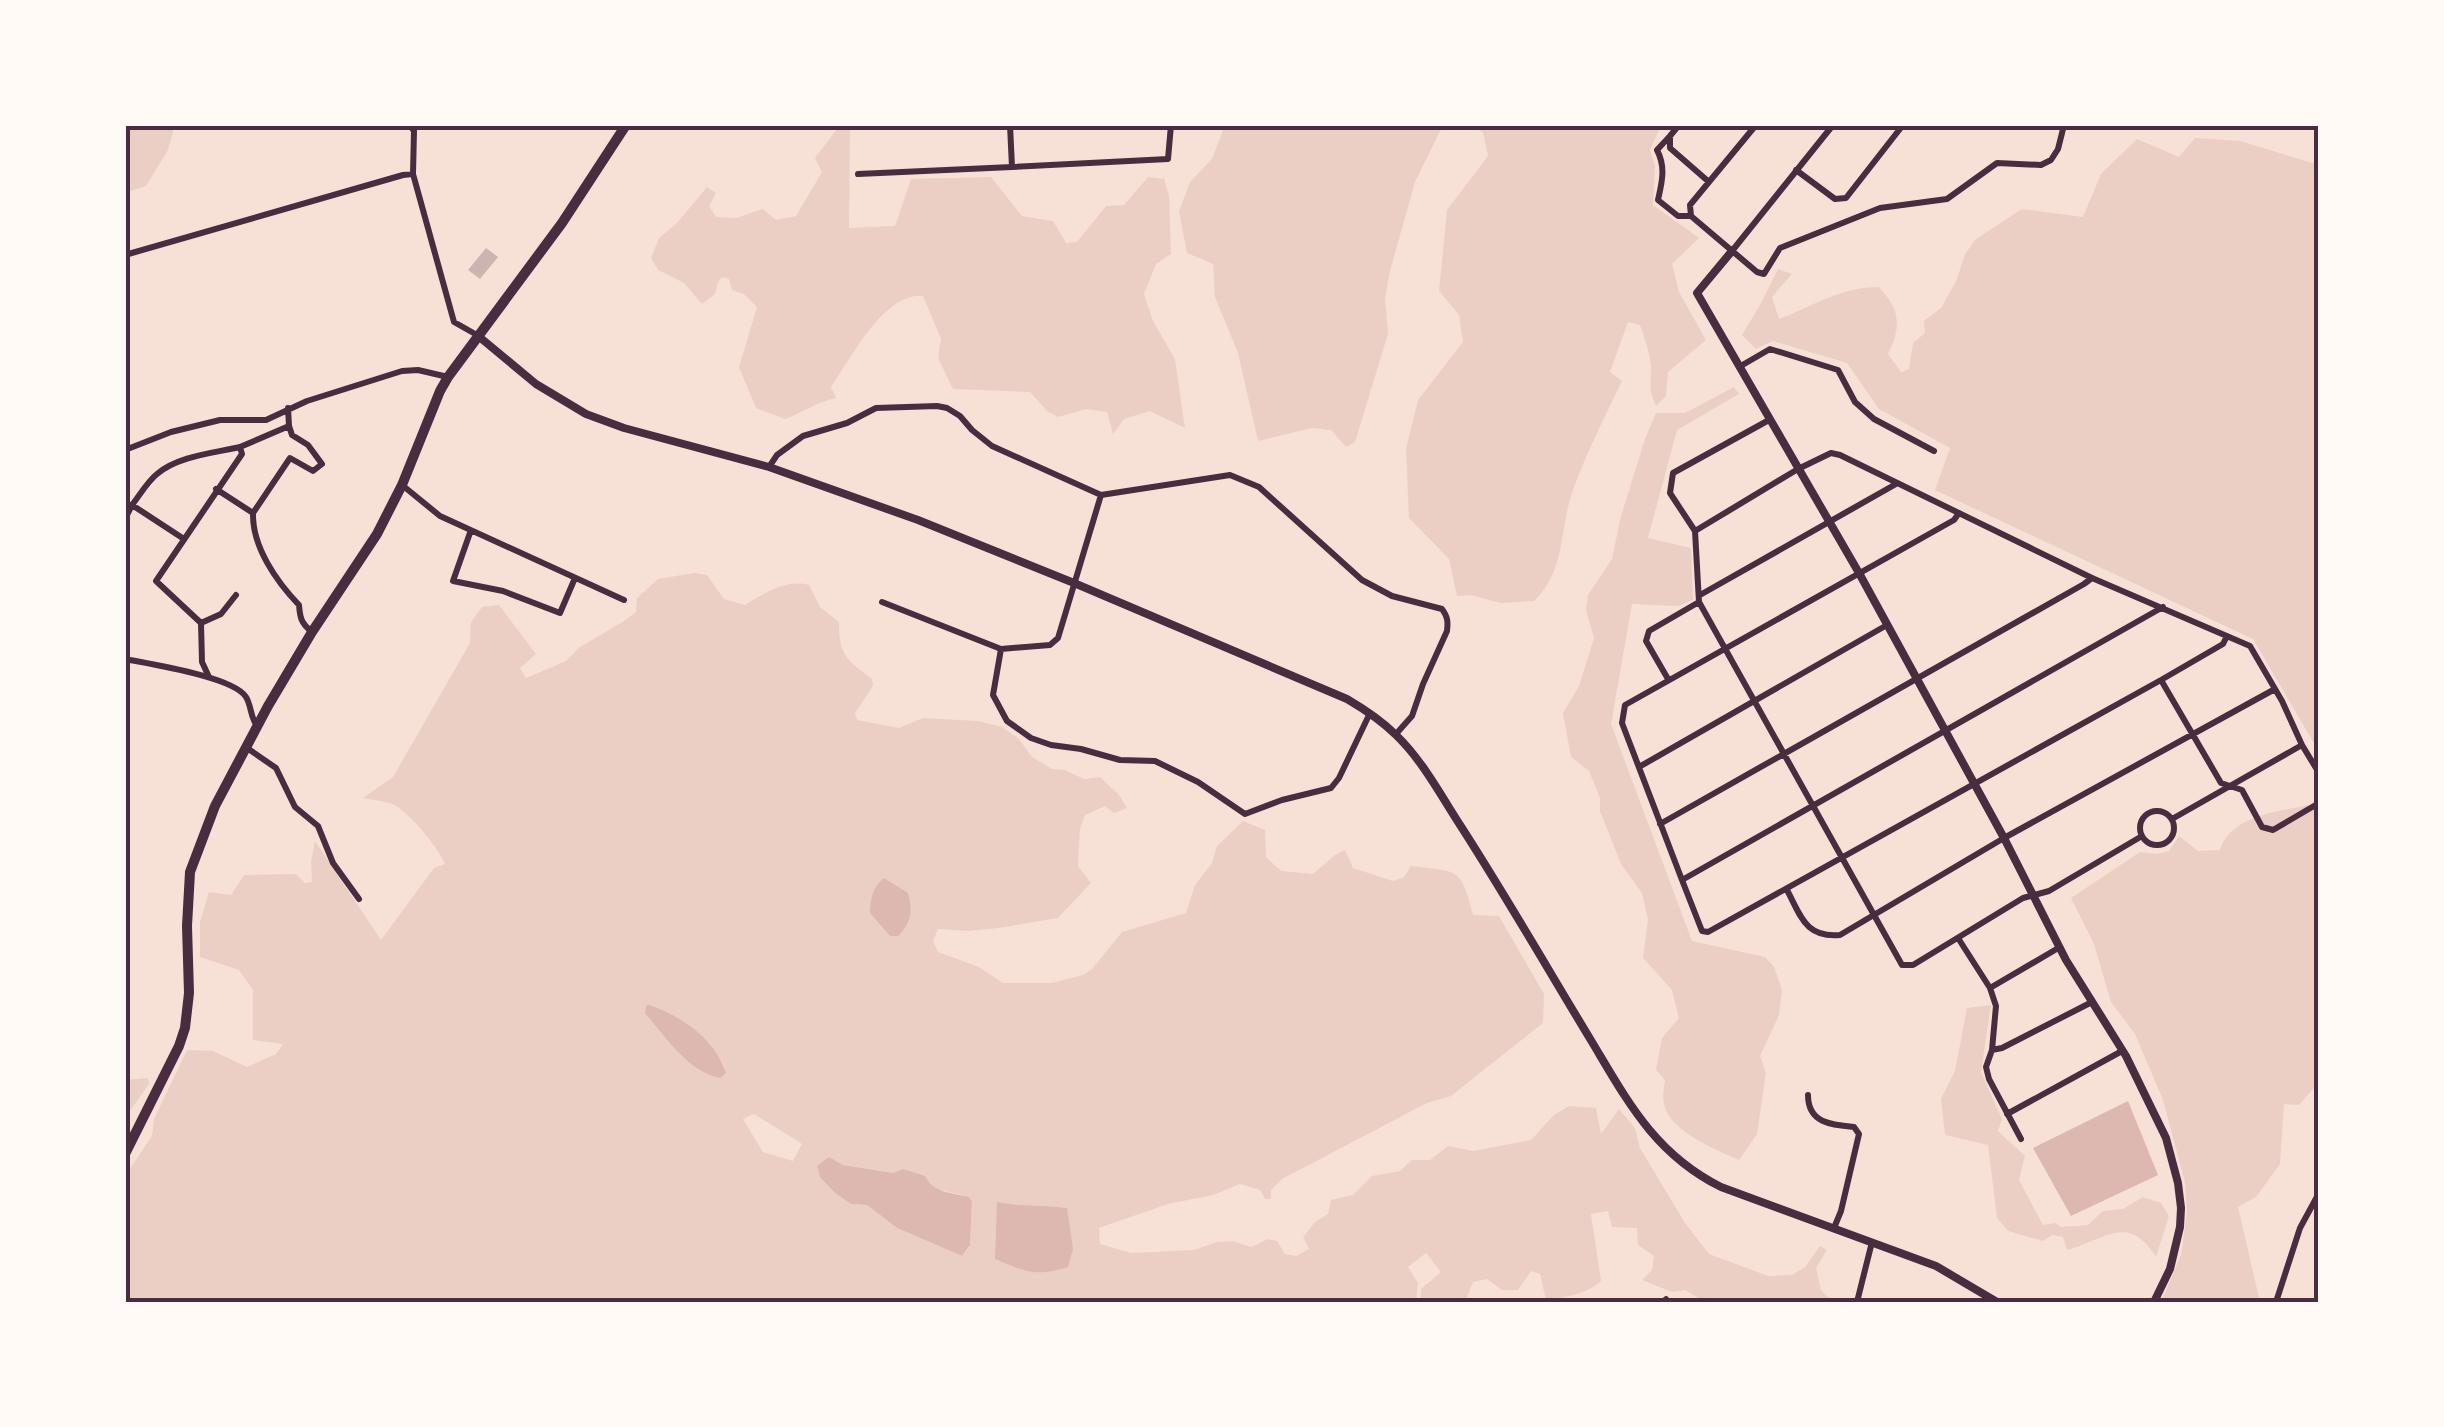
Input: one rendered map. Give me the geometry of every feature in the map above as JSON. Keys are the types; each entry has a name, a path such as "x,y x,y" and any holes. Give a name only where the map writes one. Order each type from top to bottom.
{"highway":[{"path":"125,1154 185,1028 190,872 215,806 312,632 377,534 448,377 495,316 626,125"}],"street":[{"path":"410,125 414,132 413,174 454,322 477,335 536,384 586,414 624,428 769,467 918,520 1074,582 1347,699 1370,713 1396,734 1425,770 1630,1104 1658,1142 1697,1176 1720,1188 1936,1266 1997,1302"},
{"path":"1010,125 1012,168"},
{"path":"858,174 1168,159 1171,125"},
{"path":"1679,125 1657,150 1663,176 1658,200 1678,216 1691,216 1764,274 1780,248 1880,208 1948,199 1997,163 2041,164 2052,160 2064,125"},
{"path":"1691,216 1690,205 1756,125"},
{"path":"1833,125 1697,293 1859,573 2166,1138 2178,1183 2180,1227 2170,1268 2154,1302"},
{"path":"1796,170 1835,199 1846,198 1903,125"},
{"path":"1670,136 1670,148 1709,182"},
{"path":"125,255 413,174"},
{"path":"1739,367 1770,349 1838,370 1856,402 1874,419 1934,451"},
{"path":"125,450 171,432 220,420 266,420 288,408 402,371 418,370 448,377"},
{"path":"769,467 777,455 803,436 847,424 876,408 938,406 960,416 992,446 1101,495 1208,478 1242,479 1259,487 1375,589 1442,609 1447,631 1412,716 1396,734"},
{"path":"288,408 292,435 308,445 322,464 313,470 290,458 254,513 253,522 265,557 284,590 299,605 303,625 312,632"},
{"path":"1769,420 1673,473 1670,493 1695,531 1699,598 1902,965 1913,964 2023,898 2049,891 2142,836"},
{"path":"125,520 129,505 164,468 240,448 289,426"},
{"path":"209,677 202,662 201,624 156,581 242,454 240,448"},
{"path":"1695,531 1798,470 1831,454 1840,456 2092,578 2250,646 2319,773"},
{"path":"1668,679 1646,640 1649,631 1897,483"},
{"path":"402,485 440,516 624,600"},
{"path":"216,490 254,513"},
{"path":"882,602 1002,649 1054,644 1101,495"},
{"path":"129,505 184,539"},
{"path":"1959,514 1625,705 1622,723 1702,930 1708,932 1843,859 2223,644 2227,636"},
{"path":"471,530 454,581 503,592 560,613 575,578"},
{"path":"1660,824 2092,578"},
{"path":"201,624 221,614 236,595"},
{"path":"1682,880 2163,607"},
{"path":"1639,767 1888,626"},
{"path":"1002,649 993,695 1007,721 1031,738 1120,760 1155,761 1198,782 1244,814 1331,788 1370,713"},
{"path":"125,659 234,686 246,696 258,727"},
{"path":"2161,680 2221,783 2242,790 2262,827 2273,830 2319,803"},
{"path":"1787,890 1816,934 1840,935 2004,838 2274,689"},
{"path":"2172,819 2302,745"},
{"path":"247,748 276,768 295,807 318,826 333,864 359,899"},
{"path":"2162,811 2172,819 2173,832 2165,842 2152,844 2142,836 2140,823 2148,813 2162,811"},
{"path":"1958,938 1990,988 1996,1006 1992,1050 1986,1066 2020,1139"},
{"path":"1990,988 2060,947"},
{"path":"1992,1050 2092,1002"},
{"path":"2008,1114 2122,1051"},
{"path":"1808,1095 1808,1106 1814,1116 1825,1123 1854,1127 1859,1134 1834,1228"},
{"path":"2276,1302 2300,1228 2319,1193"},
{"path":"1857,1302 1872,1242"}],"shaded area":[{"path":"125,125 175,125 168,150 146,186 125,193"},
{"path":"836,125 850,125 849,228 895,226 911,179 991,177 1022,216 1053,221 1066,243 1077,242 1106,206 1124,205 1148,177 1164,179 1169,196 1171,254 1156,264 1144,294 1153,321 1175,359 1185,428 1150,411 1124,419 1113,434 1107,412 1086,409 1058,417 1030,392 953,389 938,358 941,339 923,296 895,305 870,329 831,387 836,398 785,419 756,408 739,367 757,307 744,294 732,290 729,279 722,277 715,294 702,304 684,283 658,270 651,258 659,238 707,187 716,193 709,206 716,217 736,218 763,209 776,220 796,216 822,172 815,158"},
{"path":"1225,125 1443,125 1415,182 1385,298 1388,334 1355,442 1346,447 1331,430 1312,428 1258,441 1238,353 1215,297 1213,264 1187,253 1179,211 1190,182 1212,159"},
{"path":"1464,125 1661,125 1650,150 1655,166 1653,205 1699,238 1672,264 1679,292 1706,340 1668,372 1666,396 1656,406 1640,325 1628,322 1610,372 1622,381 1573,490 1552,576 1534,601 1500,603 1471,595 1457,596 1449,559 1409,518 1406,449 1418,400 1463,342 1459,315 1439,291 1447,210 1488,156 1483,132"},
{"path":"2195,138 2240,141 2319,165 2319,752 2253,639 1935,490 1950,448 1879,409 1847,363 1773,341 1756,349 1742,335 1778,269 1792,274 1772,297 1779,319 1840,294 1879,287 1897,319 1888,354 1901,372 1909,369 1913,343 1925,333 1924,321 1941,308 1965,254 1976,239 2022,209 2083,217 2101,174 2137,139 2179,157"},
{"path":"1734,387 1739,394 1677,430 1648,538 1691,548 1693,600 1678,606 1632,604 1611,724 1692,941 1765,957 1774,967 1782,990 1779,1015 1760,1056 1766,1073 1757,1134 1739,1160 1684,1131 1664,1104 1665,1080 1656,1070 1662,1038 1679,1018 1672,990 1643,958 1648,919 1642,893 1621,864 1589,771 1571,757 1563,713 1579,686 1594,638 1586,610 1588,595 1612,559 1621,516 1656,413 1685,413"},
{"path":"694,573 707,575 724,599 745,605 783,586 809,585 820,607 839,622 840,642 846,656 872,679 873,686 855,713 857,720 899,728 923,718 978,721 1002,727 1019,739 1032,757 1052,769 1084,779 1100,777 1120,796 1127,808 1114,813 1105,806 1085,815 1080,829 1078,866 1091,883 1058,918 967,931 938,929 933,941 938,952 979,967 1003,983 1052,983 1083,975 1122,932 1186,913 1195,885 1212,863 1217,846 1243,821 1265,830 1266,857 1281,871 1313,874 1345,850 1353,868 1393,881 1404,877 1411,866 1439,869 1461,880 1473,915 1499,916 1544,994 1543,1023 1451,1096 1427,1103 1282,1179 1271,1190 1271,1199 1265,1199 1260,1190 1240,1184 1099,1228 1100,1244 1131,1253 1194,1250 1233,1241 1251,1247 1268,1239 1277,1241 1285,1254 1296,1256 1309,1249 1303,1237 1328,1214 1331,1200 1353,1195 1372,1176 1400,1171 1412,1160 1430,1160 1448,1146 1473,1151 1531,1140 1554,1115 1569,1106 1596,1108 1601,1134 1619,1109 1635,1128 1640,1148 1685,1223 1709,1254 1768,1276 1792,1275 1805,1267 1820,1246 1827,1250 1816,1268 1821,1290 1833,1302 1705,1302 1685,1290 1672,1292 1642,1280 1652,1270 1654,1256 1638,1245 1637,1228 1612,1227 1608,1211 1591,1214 1601,1281 1582,1292 1546,1300 1540,1274 1531,1271 1518,1290 1502,1290 1487,1279 1473,1282 1466,1300 1461,1302 1424,1302 1421,1289 1441,1272 1426,1253 1408,1267 1418,1283 1416,1302 125,1302 125,1182 152,1136 154,1119 187,1050 213,1051 247,1067 276,1054 283,1044 253,1040 253,990 239,970 200,957 200,922 209,892 231,895 244,875 296,874 305,883 312,882 315,841 381,940 434,868 445,864 424,832 403,811 363,798 393,777 470,643 471,622 482,607 499,605 536,654 520,668 526,678 566,661 580,647 636,612 637,598 658,579","holes":["659,1009 696,1033 725,1067","754,1114 802,1144 793,1161 763,1152 743,1119","829,1157 843,1165 893,1173 969,1197 970,1246 962,1256 897,1228 867,1205 851,1204 835,1193"]},
{"path":"2319,803 2319,1082 2299,1105 2284,1104 2280,1164 2256,1197 2238,1207 2260,1302 2161,1302 2181,1255 2187,1212 2185,1183 2163,1100 2135,1034 2111,1002 2094,944 2071,898 2140,852 2169,851 2179,836 2198,851 2220,850 2235,828 2247,821"},
{"path":"884,878 908,893 910,899 908,922 898,936 890,936 870,913 873,894"},
{"path":"649,1005 696,1030 714,1049 726,1073 720,1078 687,1061 645,1013"},
{"path":"1991,1005 1981,1072 2002,1119 1998,1131 2025,1156 2019,1180 2043,1225 2088,1225 2103,1211 2123,1209 2143,1197 2161,1203 2169,1216 2156,1257 2136,1236 2126,1233 2067,1250 2063,1237 2052,1235 2043,1241 2008,1231 1997,1218 1988,1145 1945,1135 1941,1099 1955,1071 1967,1008"},
{"path":"148,1078 149,1084 125,1118 125,1080"},
{"path":"2128,1101 2158,1175 2071,1216 2033,1148"},
{"path":"829,1157 843,1165 893,1173 903,1169 925,1176 938,1189 969,1197 970,1245 962,1256 897,1228 867,1205 851,1204 820,1177 817,1166"},
{"path":"997,1202 1067,1208 1073,1249 1068,1267 1031,1272 995,1259"}],"building":[{"path":"486,248 498,257 480,279 468,270"}]}
